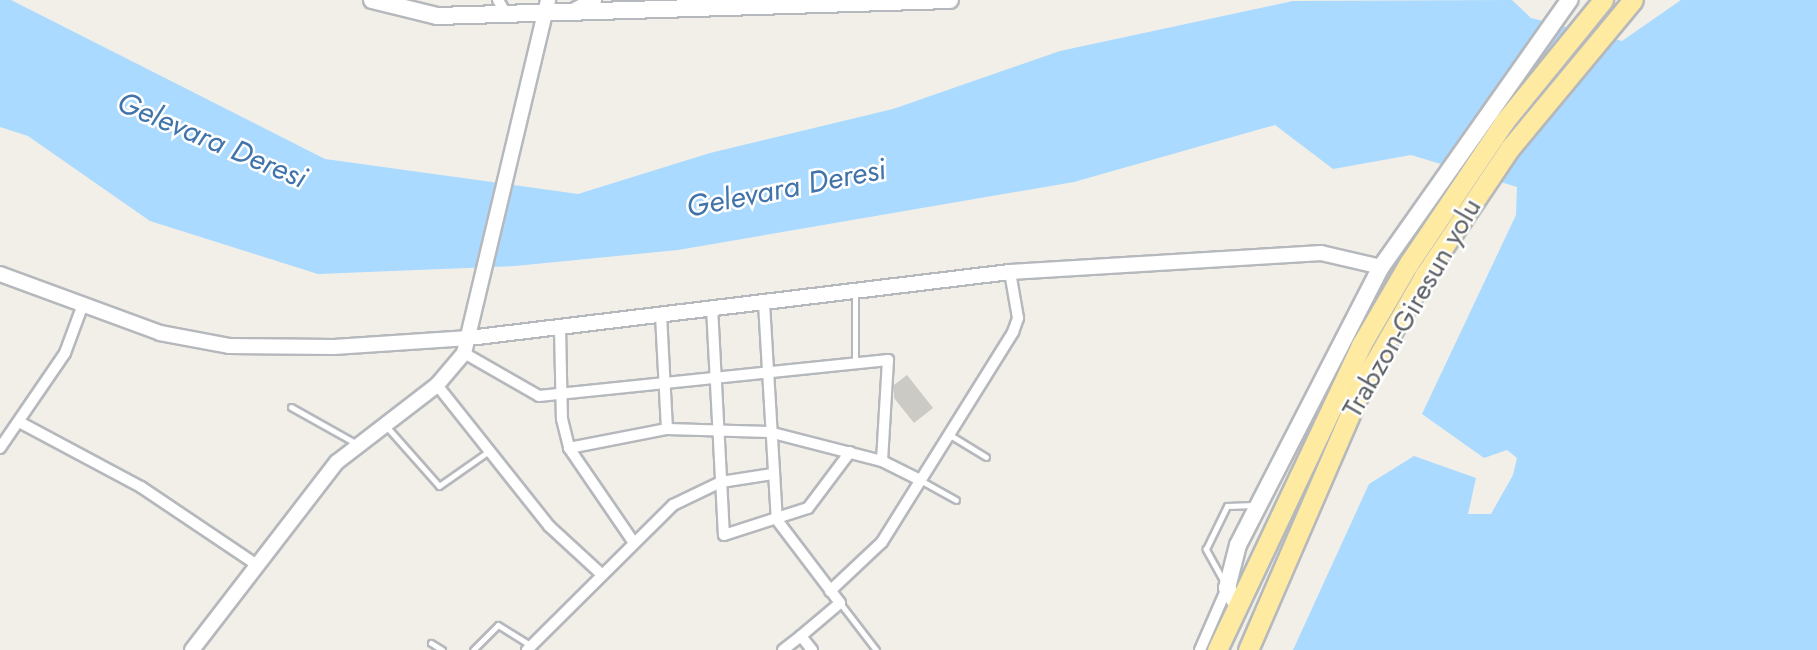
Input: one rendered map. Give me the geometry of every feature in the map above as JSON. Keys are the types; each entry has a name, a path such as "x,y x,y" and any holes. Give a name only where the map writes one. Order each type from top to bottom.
{"highway":[{"name":"Trabzon-Giresun yolu","path":"1217,650 1232,596 1361,345 1603,0"},
{"name":"Trabzon-Giresun yolu","path":"1248,650 1366,377 1460,203 1633,0"}],"main road":[{"path":"372,0 437,16 501,6 573,10 950,0"},
{"path":"1232,596 1257,504 1381,267 1433,189 1569,0"}],"street":[{"path":"573,10 594,0"},
{"path":"192,650 257,565 357,444 383,422 437,385 464,353 545,9"},
{"path":"0,274 82,307 160,333 229,346 469,338 1010,272 1321,253 1381,267"},
{"path":"831,591 882,542 1013,332 1018,318 1010,272"},
{"path":"764,303 769,432 778,520 840,603 783,650"},
{"path":"0,448 23,424 65,353 82,307"},
{"path":"712,307 724,535 778,520 819,500 850,452"},
{"path":"662,315 667,381 667,429"},
{"path":"560,327 561,394 569,448 632,540"},
{"path":"464,353 528,394 561,394 667,381 715,380 888,360 882,461"},
{"path":"437,385 549,526 599,572"},
{"path":"23,424 141,487 257,565"},
{"path":"569,448 667,429 769,432 882,461 920,480"},
{"path":"528,647 599,572 673,505 721,482 772,474"},
{"path":"1200,650 1232,596"},
{"path":"801,636 812,650"}],"lane":[{"path":"855,292 855,363"},
{"path":"291,407 357,444"},
{"path":"383,422 439,486 489,451"},
{"path":"949,435 986,457"},
{"path":"920,480 956,500"},
{"path":"1232,596 1206,549 1227,506 1257,504"},
{"path":"840,603 876,650"},
{"path":"473,650 498,625 528,647"},
{"path":"431,643 442,650"}],"water":[{"name":"Gelevara Deresi","path":"0,0 11,0 325,159 578,194 710,153 893,109 1060,51 1293,1 1512,0 1531,18 1622,41 1681,0 1817,0 1817,650 1293,650 1369,484 1414,456 1476,478 1468,514 1491,514 1513,475 1517,458 1507,450 1484,458 1422,414 1516,215 1517,187 1411,155 1333,169 1275,125 1074,182 678,250 515,266 318,274 150,221 28,136 0,127"}],"building":[{"path":"907,375 933,408 914,423 894,398 894,385"}]}
